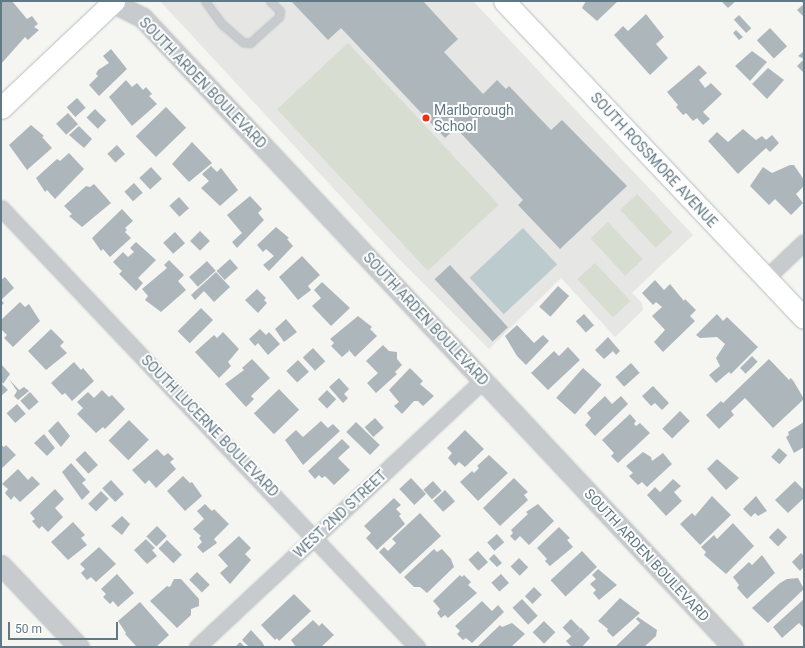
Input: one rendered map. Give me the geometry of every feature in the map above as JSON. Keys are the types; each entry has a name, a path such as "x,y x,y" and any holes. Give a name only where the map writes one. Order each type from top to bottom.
{"main road":[{"path":"1,108 112,1"},
{"name":"SOUTH ROSSMORE AVENUE","path":"504,1 804,318"}],"street":[{"name":"SOUTH ARDEN BOULEVARD","path":"112,1 142,18 733,647"},
{"name":"SOUTH LUCERNE BOULEVARD","path":"1,208 315,537 417,647"},
{"path":"766,278 804,242"},
{"name":"WEST 2ND STREET","path":"196,647 483,380"},
{"path":"1,565 79,647"}],"lane":[{"path":"205,1 222,24 243,42 250,43 279,17 280,11 270,1"}],"shaded area":[{"name":"Marlborough School","path":"160,1 473,1 693,235 632,293 642,303 643,310 615,337 561,278 489,349 396,256"},
{"path":"348,43 499,205 428,271 277,109"},
{"path":"637,194 672,232 656,248 620,210"},
{"path":"608,222 643,259 625,276 590,238"},
{"path":"523,228 557,265 504,314 470,278"},
{"path":"595,263 630,301 613,317 577,279"}],"building":[{"path":"2,1 12,1 27,19 32,16 38,24 34,27 39,30 28,40 25,37 1,64"},
{"path":"291,1 423,1 458,39 444,52 483,94 497,80 506,89 509,86 551,130 562,120 627,186 560,249 518,205 523,200 456,128 445,138 341,28 328,40"},
{"path":"586,1 618,1 597,21 582,8"},
{"path":"721,1 736,1 728,8"},
{"path":"804,4 804,17 797,10"},
{"path":"646,14 664,37 656,44 668,58 650,75 614,35 623,26 628,31"},
{"path":"739,15 751,28 746,33 734,20"},
{"path":"770,28 787,46 774,59 757,40"},
{"path":"736,30 743,37 739,40 733,33"},
{"path":"111,49 127,69 99,96 89,85 98,76 96,74 98,70 109,63 103,56"},
{"path":"752,51 767,62 750,81 735,66"},
{"path":"804,51 804,59 798,56"},
{"path":"804,59 804,73 797,66"},
{"path":"699,65 707,73 699,80 705,88 711,83 722,94 703,112 710,119 703,125 697,118 693,121 686,113 683,115 676,107 678,105 667,92"},
{"path":"768,68 784,80 767,99 752,84"},
{"path":"126,80 132,87 137,83 143,90 146,87 152,94 149,96 157,104 132,126 109,97"},
{"path":"77,98 86,108 75,117 67,107"},
{"path":"166,107 186,128 156,157 136,136"},
{"path":"95,109 106,120 98,129 87,117"},
{"path":"68,113 78,124 66,135 56,124"},
{"path":"31,125 44,136 42,137 52,148 27,170 9,145"},
{"path":"79,126 92,139 84,148 69,135"},
{"path":"743,129 756,140 762,136 766,140 772,135 779,143 770,152 766,148 738,174 708,141 717,132 728,142"},
{"path":"192,142 212,163 189,182 172,164"},
{"path":"117,145 125,154 115,163 107,154"},
{"path":"69,153 84,169 55,199 47,190 45,192 36,178 57,159 60,161"},
{"path":"790,165 794,165 804,180 804,186 796,194 803,203 791,215 775,199 769,205 750,186 763,167 772,173"},
{"path":"211,166 217,172 221,168 238,190 220,206 201,188 209,181 202,174"},
{"path":"151,167 162,179 150,190 139,178"},
{"path":"134,183 143,193 133,201 124,192"},
{"path":"94,184 111,203 82,227 69,216 72,214 64,206 86,186 90,187"},
{"path":"250,196 262,209 258,213 264,220 237,248 232,242 242,233 227,215"},
{"path":"179,197 189,208 179,217 169,206"},
{"path":"122,209 133,221 125,228 127,230 125,232 131,238 110,257 103,249 101,251 92,238"},
{"path":"276,227 289,238 287,239 293,246 269,271 263,265 274,256 266,249 263,252 257,245"},
{"path":"200,231 210,241 200,251 190,241"},
{"path":"175,232 185,243 173,254 163,243"},
{"path":"136,242 156,260 138,278 143,283 136,291 119,274 122,271 113,262 123,252 128,257 134,252 130,248"},
{"path":"302,256 320,275 308,286 311,290 298,300 279,277"},
{"path":"230,259 238,268 225,280 217,271"},
{"path":"169,260 184,275 178,281 186,290 161,312 145,300 148,296 142,289 167,268 164,265"},
{"path":"207,261 216,271 198,287 189,277"},
{"path":"450,265 508,327 493,341 435,279"},
{"path":"216,272 230,287 214,302 204,291 195,300 191,295"},
{"path":"5,277 14,288 1,300 1,280"},
{"path":"655,280 664,290 670,284 684,301 685,299 696,310 690,316 695,321 663,352 654,342 665,330 652,316 662,307 656,302 653,305 642,293"},
{"path":"322,282 350,308 331,326 312,306 321,298 314,290"},
{"path":"558,286 569,296 550,317 539,307"},
{"path":"257,289 266,298 264,300 267,303 258,313 245,300"},
{"path":"20,302 25,307 29,304 40,321 13,347 4,338 7,335 1,329 1,320"},
{"path":"201,308 213,320 190,343 178,331"},
{"path":"584,314 594,325 586,333 576,321"},
{"path":"717,314 723,321 727,317 758,347 731,374 729,372 716,383 709,375 720,366 716,358 725,344 717,337 700,338 696,335"},
{"path":"358,316 372,327 370,329 377,336 355,357 348,349 349,351 342,357 331,346 334,343 330,339"},
{"path":"286,319 297,332 284,342 275,329"},
{"path":"517,325 534,343 543,335 549,341 526,365 517,356 505,336"},
{"path":"51,329 64,342 60,346 67,353 46,370 28,351"},
{"path":"260,329 266,335 269,332 280,344 268,355 258,343 255,346 249,339"},
{"path":"223,332 239,349 228,362 231,366 219,378 195,352 214,335 217,338"},
{"path":"608,337 620,351 616,355 613,351 604,359 595,350"},
{"path":"383,345 389,351 397,352 397,359 402,365 395,372 397,374 376,393 367,383 378,373 366,361"},
{"path":"568,347 580,360 548,390 531,373 554,351 559,356"},
{"path":"313,348 325,361 315,371 303,358"},
{"path":"752,356 758,362 746,374 740,368"},
{"path":"252,359 270,378 251,396 254,399 246,407 225,384 244,370 242,368"},
{"path":"769,359 789,380 791,378 804,399 773,428 745,398 731,411 734,415 719,429 706,415 721,401 723,403"},
{"path":"298,360 309,372 297,383 286,371"},
{"path":"74,362 81,370 83,368 94,381 72,401 65,393 62,395 51,383"},
{"path":"631,363 640,373 624,387 615,377"},
{"path":"1,364 10,374 3,384 1,381"},
{"path":"410,368 423,381 420,384 434,396 423,406 418,401 414,401 402,414 394,406 399,402 389,390"},
{"path":"583,368 602,385 575,414 556,398"},
{"path":"339,378 349,389 344,394 348,398 343,403 329,387"},
{"path":"9,379 19,390 24,387 29,391 18,400 14,396 17,391"},
{"path":"1,383 8,390 1,396"},
{"path":"653,386 669,403 662,410 655,403 651,406 642,396"},
{"path":"279,389 299,410 274,434 254,413"},
{"path":"102,390 109,397 112,395 125,409 105,429 103,427 96,433 77,414 83,408 77,402 88,392 94,398"},
{"path":"327,390 336,399 327,408 318,399"},
{"path":"30,392 39,402 29,410 20,401"},
{"path":"605,396 612,404 621,396 628,404 595,436 585,425 591,418 587,413"},
{"path":"17,404 26,414 15,423 7,413"},
{"path":"680,411 690,421 672,439 662,429"},
{"path":"630,414 636,421 634,424 636,426 640,423 650,433 618,463 611,456 614,453 602,440"},
{"path":"375,418 384,428 373,437 365,427"},
{"path":"129,420 149,440 128,460 108,441"},
{"path":"58,421 70,436 61,447 48,431"},
{"path":"321,421 328,428 333,424 340,431 303,465 285,440 296,430 303,437"},
{"path":"356,422 380,445 370,455 346,432"},
{"path":"804,422 804,447 794,453 786,437 789,435 788,432"},
{"path":"465,430 484,449 465,467 459,462 455,466 448,458 452,453 447,448"},
{"path":"44,434 55,448 47,456 34,443"},
{"path":"342,439 350,447 338,458 350,470 334,485 325,476 322,478 319,475 315,479 308,471"},
{"path":"1,445 4,447 6,445 16,455 1,469"},
{"path":"779,448 787,455 779,464 771,457"},
{"path":"157,449 164,456 168,453 174,459 170,462 176,469 156,488 149,480 145,484 132,470"},
{"path":"85,451 98,465 88,474 75,460"},
{"path":"643,452 651,457 652,461 663,453 672,464 647,487 642,482 638,485 629,476 633,473 626,466"},
{"path":"489,455 508,473 478,501 460,482 472,471 474,473 479,468 477,466"},
{"path":"717,459 739,478 726,490 707,469"},
{"path":"71,463 86,480 82,483 90,492 82,500 62,472"},
{"path":"18,469 28,480 32,476 40,484 20,502 14,496 11,500 5,493 8,489 2,484"},
{"path":"183,476 190,483 192,482 202,496 185,511 167,491"},
{"path":"411,478 426,494 414,505 399,489"},
{"path":"514,478 528,492 524,495 528,500 500,526 483,508"},
{"path":"673,479 681,486 674,492 682,501 666,516 647,495 655,487 660,492"},
{"path":"111,480 124,494 115,502 102,488"},
{"path":"433,481 442,491 432,499 423,490"},
{"path":"795,481 804,490 804,498 788,513 775,500"},
{"path":"55,489 64,499 55,508 63,517 48,532 42,526 39,529 32,521 35,519 30,513"},
{"path":"445,490 455,501 443,512 433,501"},
{"path":"101,491 109,499 96,512 88,504"},
{"path":"712,496 731,515 700,545 680,524 692,513 695,516"},
{"path":"756,496 767,511 758,516 755,513 751,517 743,509"},
{"path":"394,498 401,505 396,509 401,514 399,516 405,524 377,550 366,538 371,533 364,526"},
{"path":"205,504 212,511 214,509 229,524 214,539 217,543 203,553 197,547 202,542 199,538 201,536 193,529 204,519 197,511"},
{"path":"538,504 554,521 529,545 520,536 515,541 510,536 513,533 511,530 528,514 526,512"},
{"path":"420,513 441,536 400,574 379,552 384,547 388,551 396,543 392,539"},
{"path":"122,516 130,524 122,535 111,526"},
{"path":"73,522 85,535 81,538 87,545 68,560 51,542"},
{"path":"733,523 754,546 726,574 704,555 706,552 701,547 714,535 717,539"},
{"path":"157,526 167,536 156,547 146,537"},
{"path":"559,527 570,538 567,540 573,547 550,566 545,561 547,559 537,548"},
{"path":"778,528 787,537 778,546 769,537"},
{"path":"497,534 504,542 494,551 487,543"},
{"path":"239,536 251,548 245,554 251,560 230,584 220,573 228,566 218,555"},
{"path":"146,539 155,548 152,550 157,556 147,564 134,550"},
{"path":"167,540 182,555 173,563 159,548"},
{"path":"99,547 116,564 96,582 91,577 87,580 81,573 85,569 80,564"},
{"path":"434,549 437,552 442,549 451,559 454,567 427,593 420,587 414,587 404,577"},
{"path":"478,551 488,562 478,571 468,560"},
{"path":"582,551 597,567 566,596 551,580"},
{"path":"801,553 804,556 804,567 800,571 792,562"},
{"path":"494,554 502,563 497,567 489,559"},
{"path":"762,555 775,573 747,599 737,588 739,585 733,577 749,562 752,565"},
{"path":"519,558 528,567 520,576 511,566"},
{"path":"598,569 617,585 599,600 593,593 596,590 590,584 596,579 592,575"},
{"path":"197,572 210,585 202,593 189,580"},
{"path":"117,574 134,593 118,607 113,601 110,604 103,597 106,594 101,589"},
{"path":"501,574 509,583 499,592 491,583"},
{"path":"460,575 462,577 464,575 471,582 468,585 477,593 448,618 445,615 441,618 437,613 440,609 433,601"},
{"path":"798,578 804,589 768,623 752,608 780,583 787,579"},
{"path":"174,579 181,579 199,599 199,606 191,609 191,615 177,628 150,601 167,586 170,587"},
{"path":"534,587 542,595 533,604 525,596"},
{"path":"294,594 311,611 279,641 277,638 275,640 261,625"},
{"path":"620,598 640,613 613,637 607,631 608,629 598,621"},
{"path":"522,599 538,616 528,625 512,608"},
{"path":"804,599 804,628 799,623 782,638 773,627"},
{"path":"482,601 492,611 498,605 504,612 472,643 466,638 463,640 457,634 460,631 455,626"},
{"path":"140,602 169,635 156,647 136,646 125,634 126,633 118,621"},
{"path":"638,617 657,630 656,636 644,647 615,647 640,623 636,619"},
{"path":"571,619 580,628 572,637 563,627"},
{"path":"313,620 319,626 322,623 334,635 321,647 296,647 291,640"},
{"path":"544,621 555,632 544,644 533,632"},
{"path":"512,623 525,634 511,647 477,647 500,625 502,627"},
{"path":"581,628 590,638 582,647 572,647 566,641"},
{"path":"251,630 265,647 249,647 242,640"},
{"path":"240,642 245,647 235,647"}],"place":[{"name":"Marlborough School","path":"426,118"}]}
